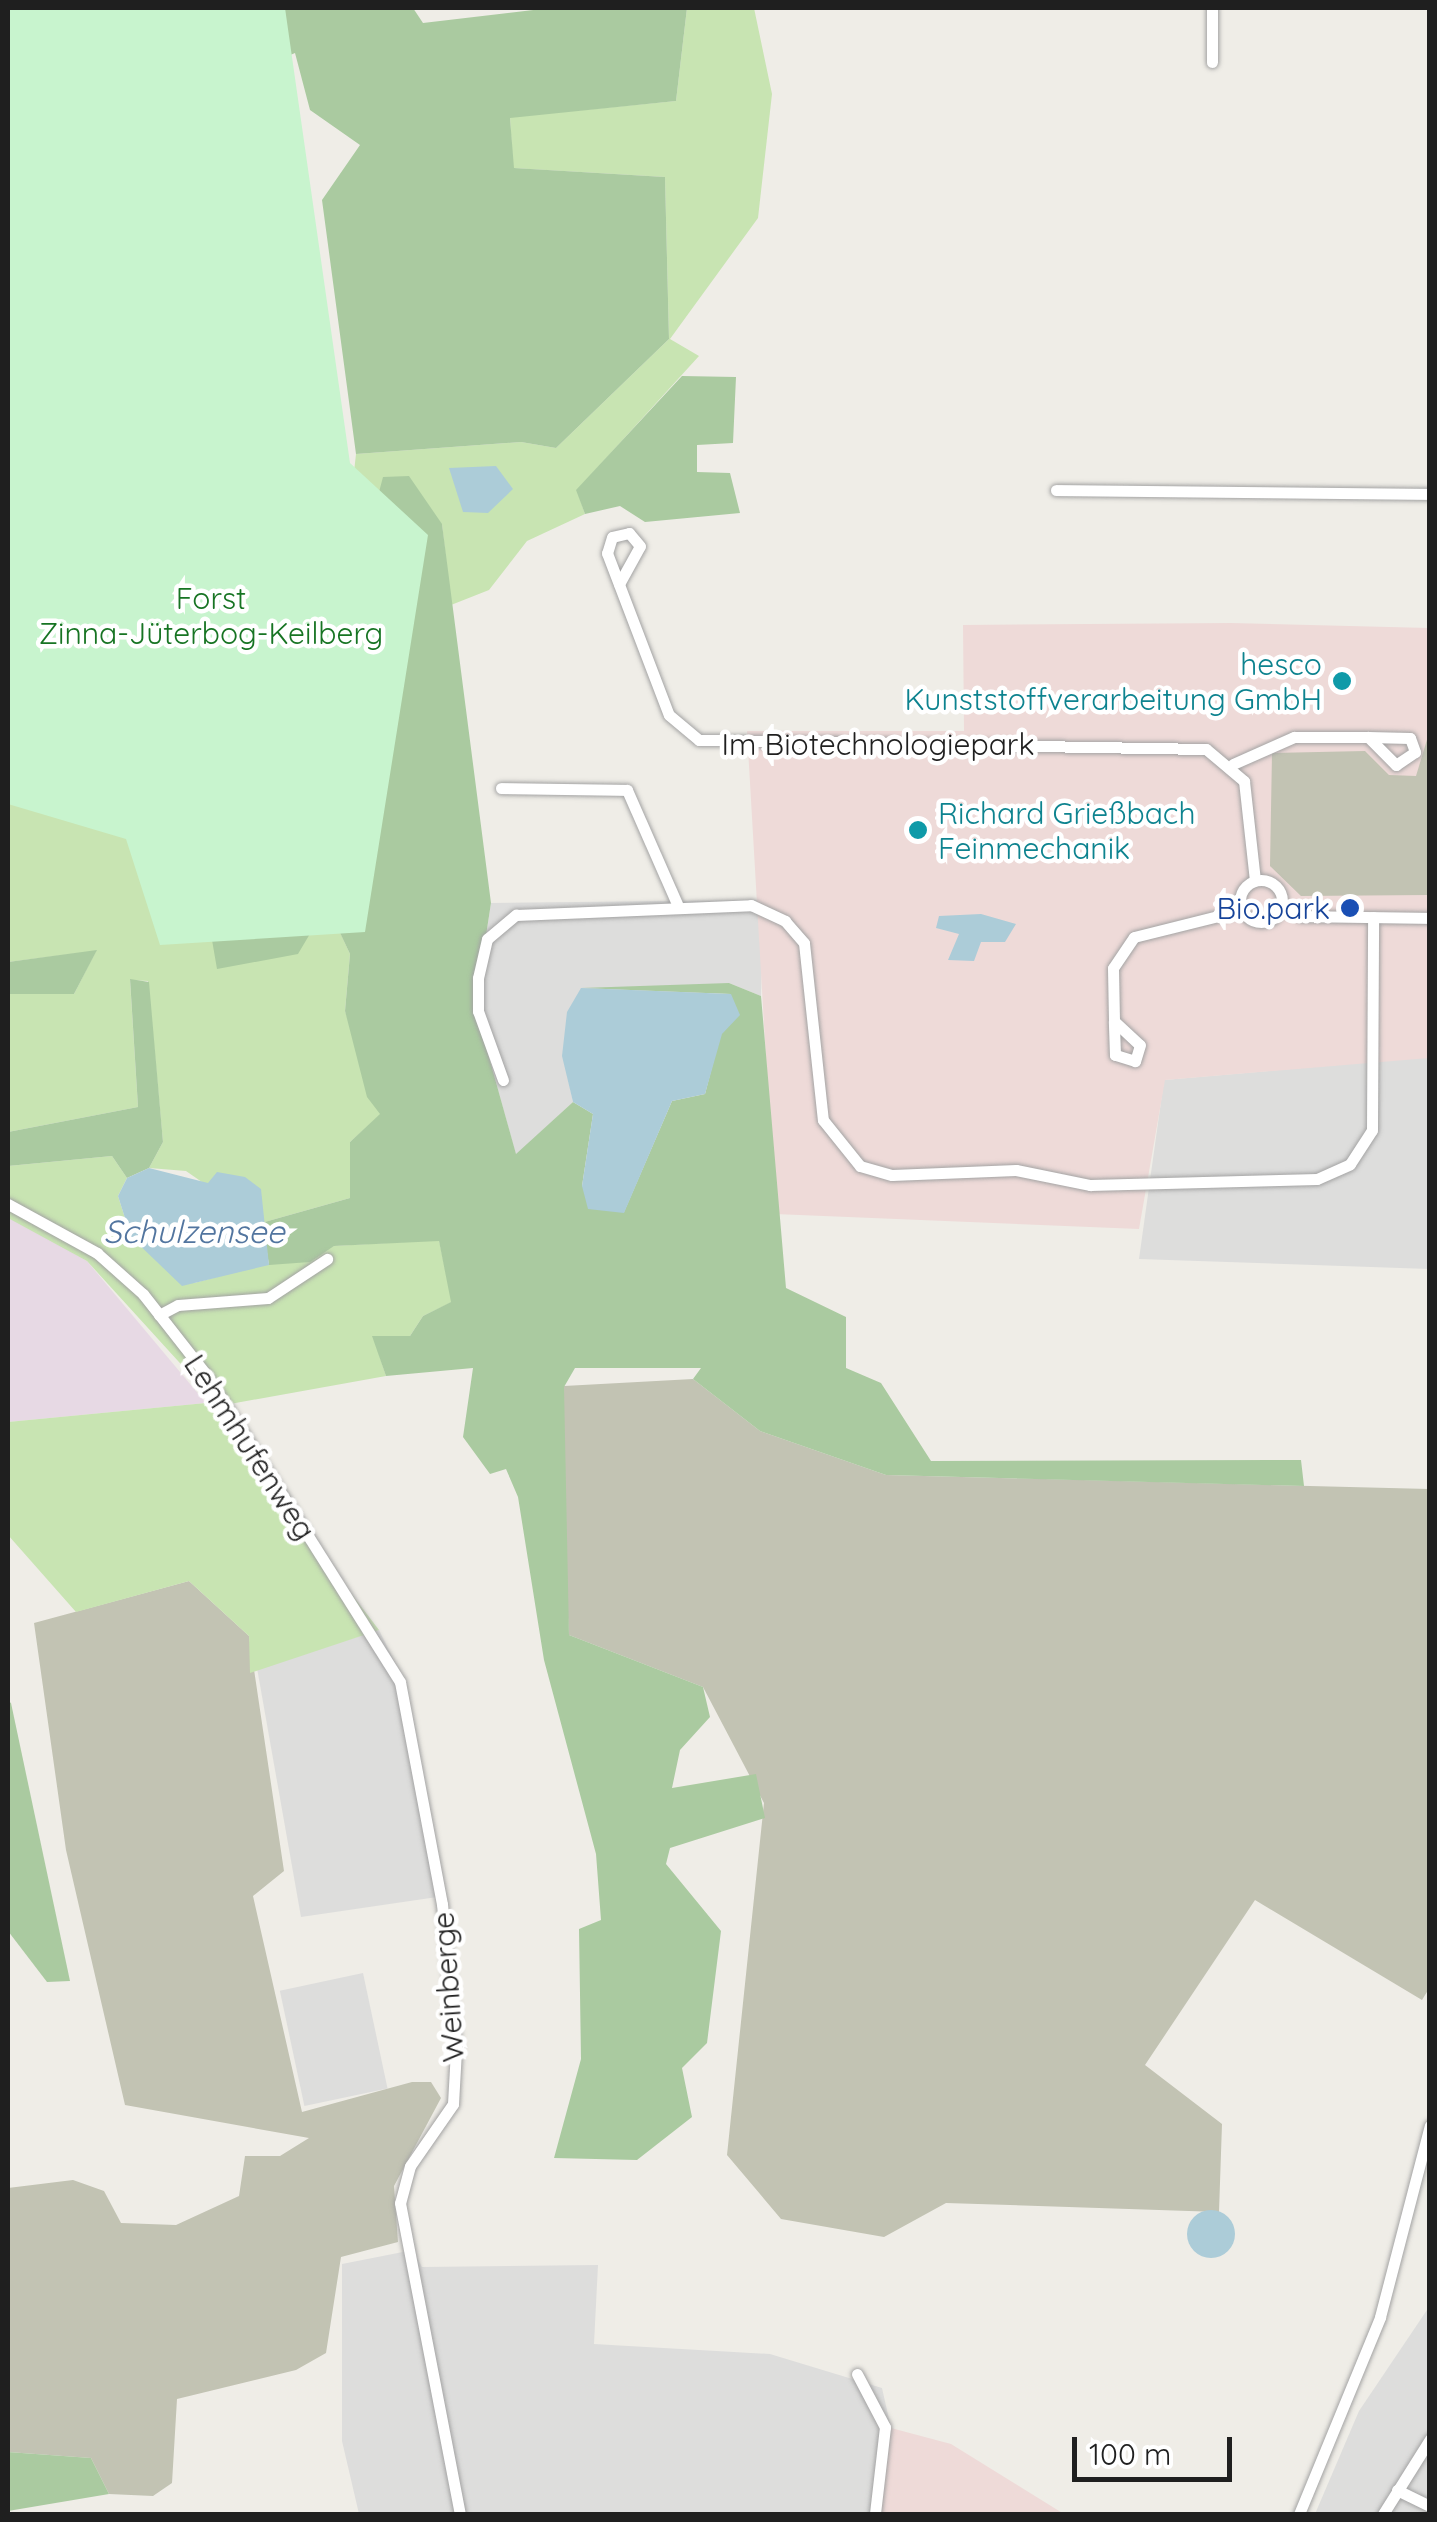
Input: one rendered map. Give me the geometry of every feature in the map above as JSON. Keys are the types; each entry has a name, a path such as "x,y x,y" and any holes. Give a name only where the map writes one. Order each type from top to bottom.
{"street":[{"path":"1212,8 1212,62"},
{"path":"1056,490 1430,494"},
{"name":"Im Biotechnologiepark","path":"619,584 670,714 699,740 1187,745 1233,764"},
{"path":"1254,880 1244,782 1233,764 1294,737 1410,738 1415,752 1396,766 1368,738"},
{"path":"501,788 627,790 678,906"},
{"path":"1254,880 1274,884 1281,908"},
{"path":"1254,880 1241,892 1242,910 1258,922 1281,908 1430,918"},
{"path":"503,1080 478,1011 488,939 537,908 751,905 785,921 804,943 823,1120 860,1166 892,1175 1016,1170 1090,1185 1317,1180 1350,1164 1374,1120 1373,917"},
{"path":"1114,1021 1114,968 1134,937 1242,910"},
{"name":"Lehmhufenweg","path":"8,1204 97,1253 159,1315 340,1580"},
{"name":"Lehmhufenweg","path":"159,1315 178,1305 268,1298 327,1259"},
{"name":"Weinberge","path":"340,1580 400,1682 442,1904 453,2104 410,2166 400,2204 460,2514"},
{"path":"1299,2514 1380,2317 1430,2125"},
{"path":"857,2374 884,2428 875,2514"},
{"path":"1383,2514 1430,2439"},
{"path":"1397,2490 1430,2506"}],"shaded area":[{"path":"1231,623 1429,628 1429,1058 1165,1080 1139,1229 775,1214 747,731 964,731 963,625"},
{"path":"1429,733 1429,895 1301,896 1270,866 1272,753 1365,751 1389,775 1416,776"},
{"path":"763,900 761,996 729,983 563,1055 573,1102 516,1155 475,1007 491,903"},
{"path":"1429,1057 1429,1269 1139,1259 1164,1080"},
{"path":"8,1215 87,1261 206,1403 8,1422"},
{"path":"693,1379 760,1431 886,1475 1429,1489 1430,1987 1422,2000 1255,1900 1145,2065 1222,2124 1219,2212 946,2203 884,2237 781,2219 727,2155 764,1803 703,1687 569,1635 562,1510 564,1386"},
{"path":"189,1581 249,1636 284,1871 253,1896 302,2112 412,2082 431,2082 441,2098 394,2186 398,2242 341,2257 326,2353 296,2370 177,2399 172,2483 153,2496 109,2494 91,2458 8,2452 8,2188 73,2180 104,2191 121,2223 176,2225 239,2196 245,2156 280,2156 309,2138 125,2105 66,1850 34,1623"},
{"path":"379,1630 404,1681 444,1896 301,1917 257,1668"},
{"path":"363,1973 388,2088 304,2106 280,1991"},
{"path":"413,2250 422,2267 598,2265 594,2344 770,2354 882,2388 891,2428 880,2514 359,2514 342,2441 342,2264"},
{"path":"1429,2307 1429,2514 1315,2514 1359,2411"},
{"path":"891,2428 951,2444 1064,2514 880,2514"}],"green space":[{"path":"8,8 413,8 423,23 550,8 687,8 676,101 510,118 514,168 665,177 669,339 556,448 521,442 356,454 322,200 360,145 310,110 295,53 227,82 8,738"},
{"name":"Forst Zinna-Jüterbog-Keilberg","path":"8,8 285,8 350,463 428,535 365,932 160,945 126,839 8,804"},
{"path":"687,8 754,8 772,94 758,218 670,339 699,356 577,490 585,514 527,541 489,590 451,605 442,524 327,904 350,954 345,1011 381,1114 350,1142 350,1198 261,1223 186,1171 149,1168 163,1142 148,981 130,980 138,1107 8,1132 8,994 74,994 96,951 8,962 8,738 336,633 356,454 521,442 556,448 669,339 665,177 513,168 510,117 676,101"},
{"path":"682,376 736,377 733,443 697,445 697,472 730,473 740,513 645,522 620,506 585,514 576,490"},
{"path":"409,476 442,524 491,903 475,1007 516,1154 573,1102 593,1114 582,1186 624,1212 672,1101 705,1094 731,994 581,988 729,983 761,996 786,1288 846,1317 846,1368 881,1383 931,1461 1301,1460 1304,1486 886,1475 760,1431 693,1379 701,1368 575,1368 564,1387 569,1635 703,1687 710,1717 680,1750 672,1788 756,1774 765,1818 670,1848 666,1864 721,1931 707,2043 682,2068 692,2117 637,2160 554,2158 581,2059 579,1929 601,1920 596,1854 544,1660 518,1497 506,1469 490,1474 463,1437 473,1368 386,1376 372,1336 410,1336 423,1316 451,1302 439,1241 334,1246 310,1262 269,1265 265,1240 262,1248 261,1223 350,1198 350,1142 380,1114 367,1097 345,1011 350,954 327,905 298,954 217,969 180,754 361,560 383,477"},
{"path":"97,950 74,994 8,994 8,962"},
{"path":"130,979 149,982 163,1142 149,1168 127,1178 112,1156 8,1166 8,1132 138,1107"},
{"path":"112,1156 127,1178 118,1196 131,1237 194,1283 334,1246 439,1240 452,1302 423,1316 410,1336 373,1336 386,1376 219,1406 87,1261 8,1218 8,1166"},
{"path":"206,1403 379,1630 250,1673 249,1636 189,1581 76,1612 8,1535 8,1422"},
{"path":"8,1701 70,1981 47,1982 8,1931"},
{"path":"8,2452 91,2458 109,2494 8,2511"}],"water":[{"path":"496,466 513,489 488,513 463,512 449,468"},
{"path":"981,914 1016,924 1005,942 981,942 974,961 948,960 959,934 936,928 939,916"},
{"path":"581,988 731,994 740,1015 722,1034 705,1094 672,1101 624,1213 588,1209 582,1186 593,1114 573,1102 562,1056 567,1012"},
{"name":"Schulzensee","path":"149,1168 208,1183 217,1172 245,1177 261,1189 269,1265 182,1286 131,1237 118,1196 127,1178"},
{"path":"1211,2210 1228,2217 1235,2234 1228,2251 1211,2258 1194,2251 1187,2234 1194,2217"}],"place":[{"name":"hesco Kunststoffverarbeitung GmbH","path":"1342,681"},
{"name":"Richard Grießbach Feinmechanik","path":"918,830"},
{"name":"Bio.park","path":"1350,908"}]}
